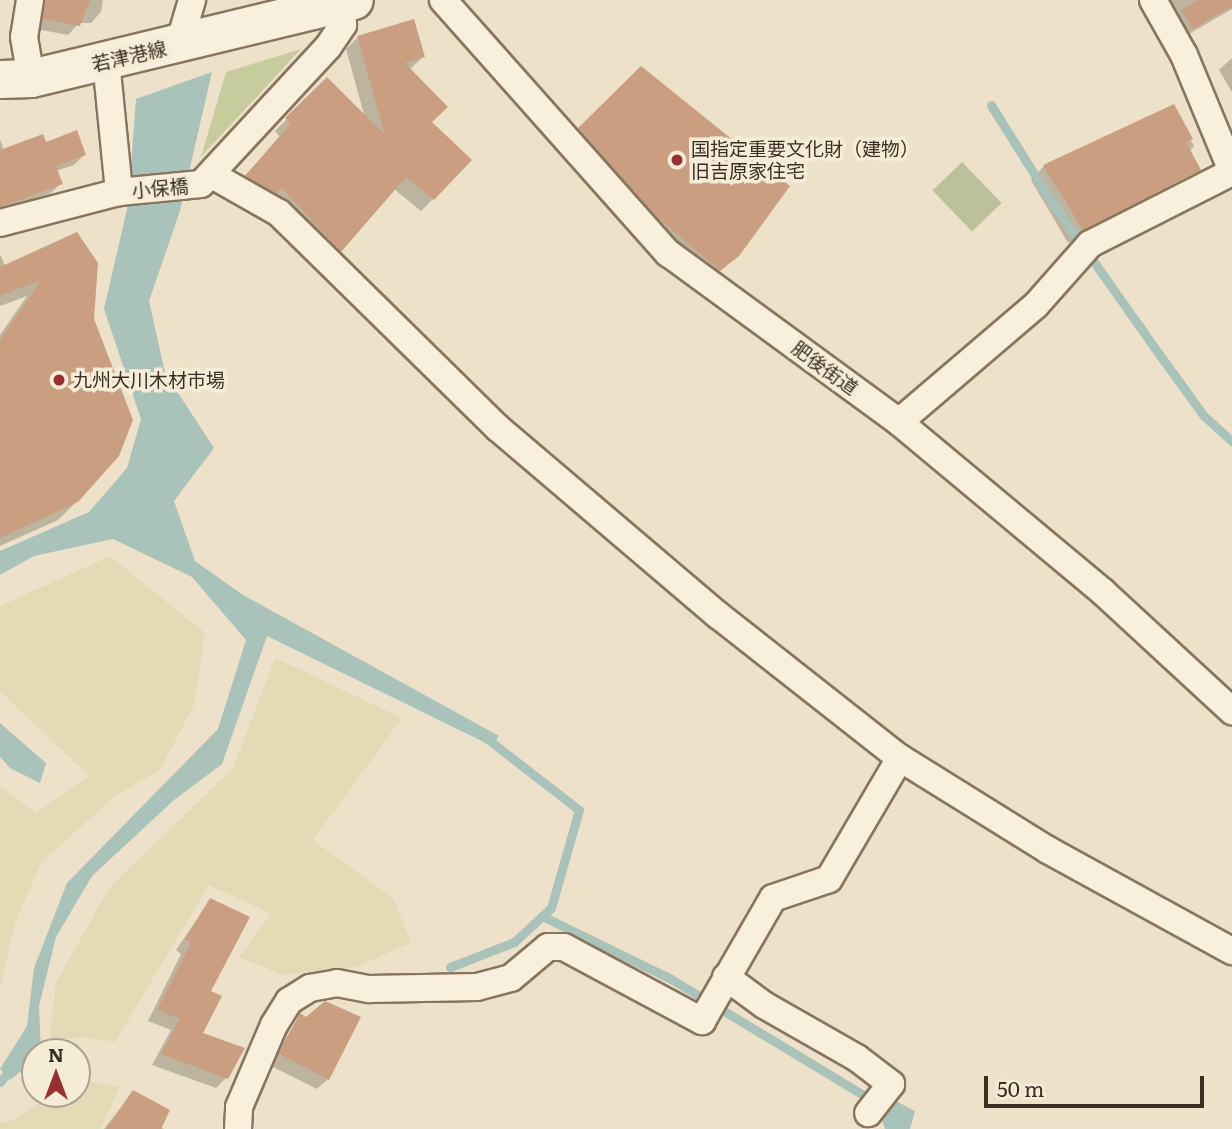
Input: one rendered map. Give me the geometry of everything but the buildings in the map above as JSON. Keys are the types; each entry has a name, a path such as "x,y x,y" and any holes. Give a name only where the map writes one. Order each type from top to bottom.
{"main road":[{"name":"若津港線","path":"15,79 106,61 348,2"}],"street":[{"path":"15,79 30,0"},
{"path":"190,41 192,0"},
{"name":"肥後街道","path":"443,0 668,253 899,422 1103,592 1232,711"},
{"path":"899,422 1036,306 1086,249 1230,162 1184,55 1153,0"},
{"path":"348,2 343,25 328,47 224,157 206,180 279,213 498,428 718,615 900,758 1048,850 1232,951"},
{"path":"106,61 120,192"},
{"name":"小保橋","path":"0,223 120,192 206,180"},
{"path":"238,1129 239,1107 274,1025 289,1001 310,988 337,983 369,989 477,987 511,978 548,947 564,947 702,1021 773,898 829,879 900,758"},
{"path":"723,982 857,1058 891,1084 874,1106"}],"shaded area":[{"path":"110,556 205,633 194,705 160,770 115,796 42,862 15,923 0,989 0,786 36,813 89,776 0,691 0,606"},
{"path":"275,658 402,718 313,840 394,899 411,943 355,967 282,975 239,957 271,914 209,885 115,1042 82,1037 49,1038 56,982 110,887 233,768"},
{"path":"91,1082 120,1087 100,1129 0,1129 0,1121 7,1123 32,1108 91,1108"}],"green space":[{"path":"301,49 201,157 226,72"},
{"path":"962,162 1002,203 972,231 933,190"}],"water":[{"path":"212,72 180,211 149,301 165,373 214,448 174,501 195,561 243,595 499,736 492,746 267,636 222,764 174,800 92,876 56,937 39,1006 40,1038 21,1038 21,1071 10,1080 0,1069 27,1026 34,968 67,883 218,729 246,640 192,577 113,539 34,556 0,575 0,551 89,512 127,468 141,419 104,309 128,205 136,99"},
{"path":"0,723 46,763 40,783 10,768 0,757"},
{"path":"892,1099 915,1111 910,1129 885,1129 880,1113"}],"waterway":[{"path":"991,105 1051,201 1154,347 1204,416 1232,441"},
{"path":"450,967 514,942 551,908 579,810 485,737"},
{"path":"542,916 671,979 873,1101"},
{"path":"0,1082 12,1067"}],"place":[{"name":"国指定重要文化財（建物） 旧吉原家住宅","path":"677,160"},
{"name":"九州大川木材市場","path":"59,380"}]}
